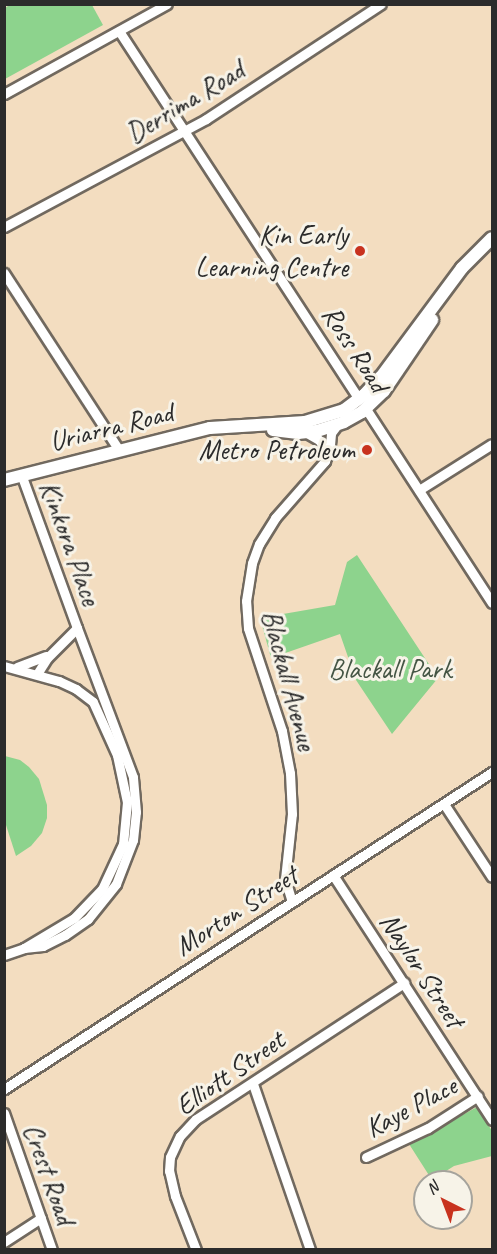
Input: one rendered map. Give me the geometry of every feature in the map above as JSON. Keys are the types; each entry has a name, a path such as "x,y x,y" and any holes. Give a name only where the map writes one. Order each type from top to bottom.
{"main road":[{"name":"Uriarra Road","path":"4,480 119,450 230,426 310,422 362,404 462,268 492,238"},
{"name":"Uriarra Road","path":"230,426 306,433 339,424 388,385 460,279 492,246"}],"street":[{"path":"4,94 167,4"},
{"name":"Derrima Road","path":"4,227 184,132 381,4"},
{"name":"Ross Road","path":"118,31 492,603"},
{"path":"4,273 119,450"},
{"name":"Blackall Avenue","path":"292,902 285,879 292,823 290,773 282,731 247,626 246,602 252,563 264,535 327,456 331,433 339,424"},
{"path":"306,433 318,438 327,456"},
{"path":"419,490 492,444"},
{"name":"Kinkora Place","path":"21,474 97,685 112,716 135,784 136,821 128,858 116,884 87,919 56,940 38,948 24,948"},
{"name":"Kinkora Place","path":"37,674 55,650 77,628"},
{"path":"15,668 36,662 55,650"},
{"name":"Kinkora Place","path":"4,666 71,686 97,707"},
{"name":"Kinkora Place","path":"4,955 24,948 65,924 89,905 106,883 123,844 127,809 125,782 97,707 97,685"},
{"name":"Morton Street","path":"4,1089 492,772"},
{"path":"444,804 492,877"},
{"name":"Naylor Street","path":"333,875 492,1120"},
{"name":"Elliott Street","path":"195,1248 175,1196 169,1171 170,1157 187,1127 404,983"},
{"path":"253,1084 310,1250"},
{"name":"Kaye Place","path":"366,1157 428,1128 478,1096"},
{"name":"Crest Road","path":"4,1113 52,1250"},
{"path":"4,1242 41,1218"}],"green space":[{"path":"11,4 92,5 103,25 5,79 5,8"},
{"name":"Blackall Park","path":"357,555 438,678 392,734 356,680 340,634 271,658 260,618 335,605 347,562"},
{"path":"5,756 20,760 29,767 39,779 47,805 47,818 42,833 31,846 16,856 5,822"},
{"path":"477,1107 492,1131 492,1156 454,1166 448,1170 426,1170 409,1144"}],"place":[{"name":"Kin Early Learning Centre","path":"360,251"},
{"name":"Metro Petroleum","path":"367,450"}]}
